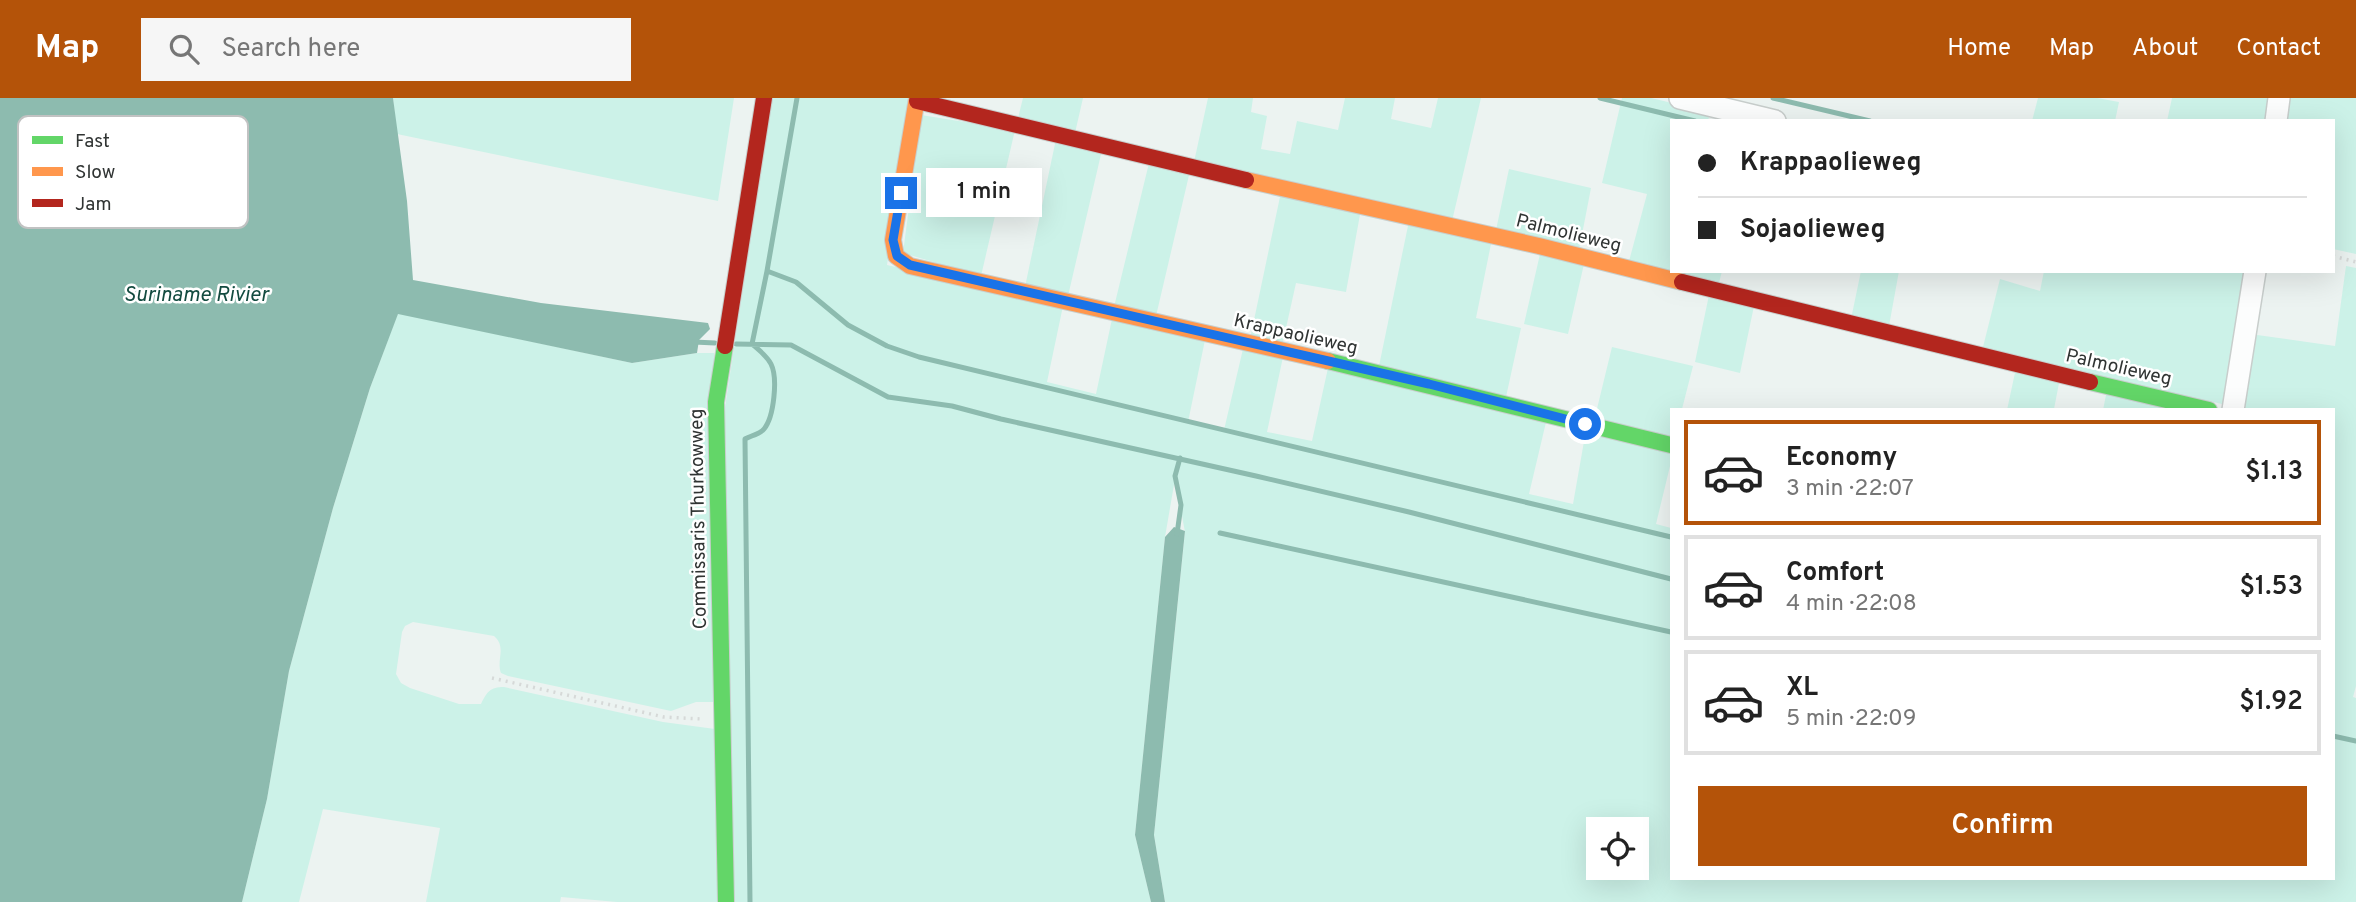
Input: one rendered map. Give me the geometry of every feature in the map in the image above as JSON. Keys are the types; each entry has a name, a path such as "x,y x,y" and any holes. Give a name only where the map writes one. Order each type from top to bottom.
{"street":[{"name":"Commissaris Thurkowweg","path":"726,902 716,402 764,98"},
{"path":"1680,98 1767,119"},
{"path":"2276,119 2279,98"},
{"name":"Krappaolieweg","path":"917,99 893,240 897,256 910,265 1429,384 1670,445"},
{"name":"Palmolieweg","path":"917,99 1155,159 1488,234 2201,408"},
{"path":"2233,408 2255,273"}],"path":[{"path":"2335,256 2356,261"},
{"path":"492,678 664,718 721,720"}],"shaded area":[{"path":"393,98 734,98 718,201 397,134"},
{"path":"772,98 911,98 887,265 1063,306 1047,382 1096,394 1112,319 1205,340 1188,422 1224,430 1243,349 1283,357 1267,432 1312,441 1328,368 1547,418 1529,494 1573,504 1586,430 1670,451 1670,466 1656,524 1670,528 1670,880 2335,880 2335,408 2239,408 2250,334 2335,346 2346,266 2356,268 2356,686 2353,697 2356,698 2356,902 1165,902 1154,835 1185,532 1175,479 1165,537 1135,835 1151,902 734,902 722,427"},
{"path":"1023,98 1083,98 1075,133 1018,118"},
{"path":"1208,98 1253,98 1251,112 1267,116 1261,149 1290,154 1297,121 1338,130 1345,98 1395,98 1391,119 1431,128 1438,98 1481,98 1452,221 1194,162"},
{"path":"1622,98 1651,98 1710,112 1708,119 1670,119 1670,273 1722,273 1718,287 1628,265 1647,194 1602,183"},
{"path":"2038,98 2097,98 2119,102 2115,119 2033,119"},
{"path":"2172,98 2273,98 2270,119 2167,119"},
{"path":"2284,98 2356,98 2356,254 2335,249 2335,119 2281,119"},
{"path":"921,115 1015,130 981,276 903,253"},
{"path":"1056,139 1102,150 1068,296 1025,287"},
{"path":"1149,163 1190,171 1156,316 1114,307"},
{"path":"1509,169 1591,188 1579,250 1496,230"},
{"path":"1281,192 1361,209 1346,292 1296,283 1282,346 1250,339"},
{"path":"1409,221 1492,239 1476,318 1521,328 1506,397 1379,366"},
{"path":"1540,254 1584,264 1568,334 1524,324"},
{"path":"1861,273 1899,273 1889,326 1851,319"},
{"path":"2044,273 2249,273 2227,402 2222,404 1982,351 2000,279 2040,291"},
{"path":"1709,295 1754,306 1740,373 1695,362"},
{"path":"398,313 632,363 714,353 714,702 696,702 671,711 508,676 501,673 501,649 494,636 413,622 405,626 402,632 396,674 401,683 410,688 459,704 481,704 490,691 504,687 663,722 715,729 720,902 617,902 561,897 560,902 426,902 440,828 323,809 299,902 242,902 267,799 289,671 333,508 370,388"},
{"path":"1612,347 1693,366 1682,408 1670,408 1670,441 1594,421"},
{"path":"2016,368 2060,378 2054,408 2007,408"},
{"path":"2107,390 2183,408 2103,408"}],"water":[{"name":"Suriname Rivier","path":"0,98 393,98 407,201 413,280 541,303 708,323 710,329 699,340 697,353 632,363 398,314 370,388 333,508 289,671 267,799 242,902 0,902"},
{"path":"1174,527 1185,531 1154,835 1165,902 1151,902 1135,835 1165,537"}],"waterway":[{"path":"767,271 797,98"},
{"path":"1600,98 1687,119"},
{"path":"1773,98 1862,119"},
{"path":"750,902 745,439 764,429 774,397 771,364 752,344 767,271 796,282 848,325 887,346 919,357 1670,537"},
{"path":"694,342 715,343"},
{"path":"736,344 791,345 888,397 952,406 1256,476 1670,579"},
{"path":"1177,534 1181,505 1175,476 1180,458"},
{"path":"1220,533 1670,632"},
{"path":"2335,736 2356,741"}],"traffic: fast":[{"path":"725,346 716,402 726,902"},
{"path":"1328,361 1670,445"},
{"path":"2090,382 2200,408"}],"traffic: slow":[{"path":"917,98 893,240 896,256 910,266 1328,361"},
{"path":"1246,180 1539,246 1682,282"}],"traffic: jam":[{"path":"725,346 764,98"},
{"path":"917,101 1246,180"},
{"path":"1682,282 2090,382"}],"route":[{"path":"901,193 893,240 897,256 910,265 1429,384 1585,424"}]}
